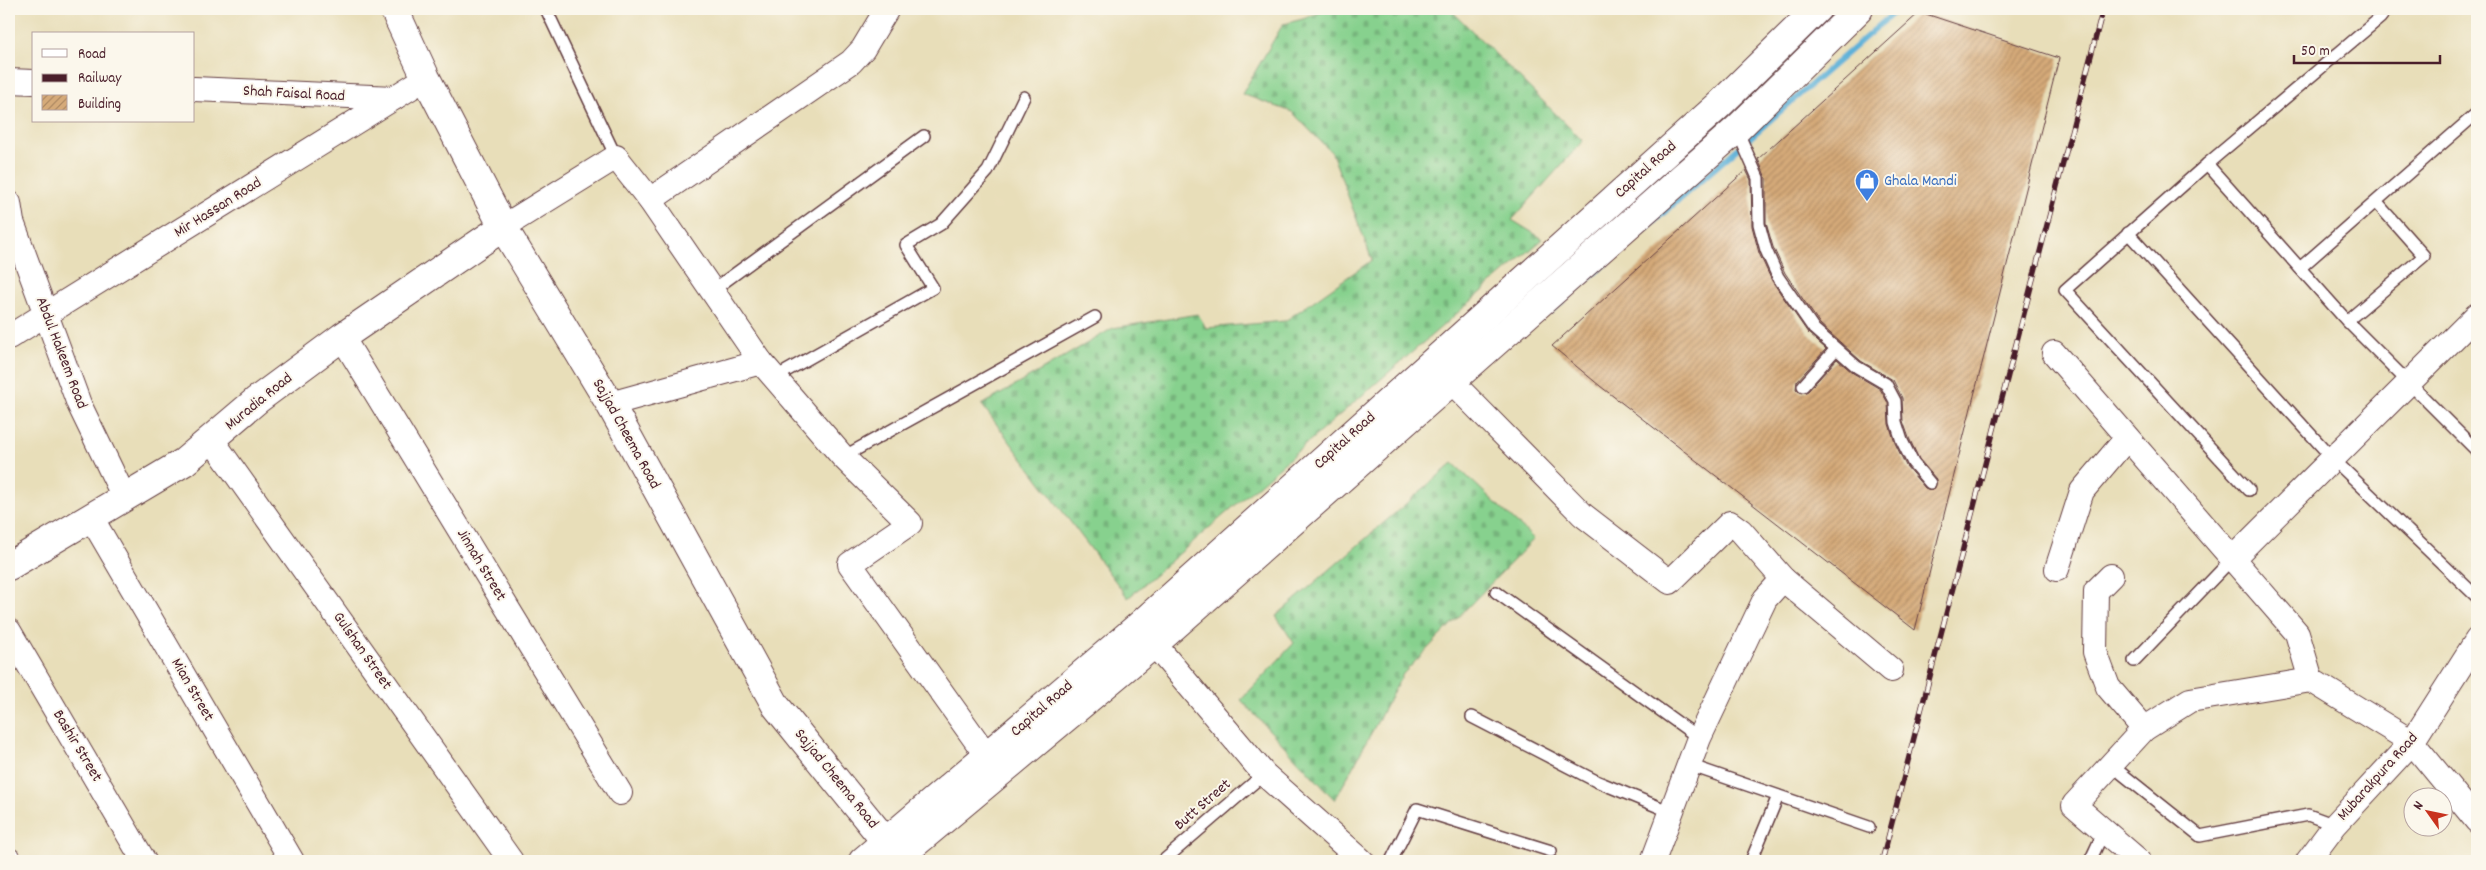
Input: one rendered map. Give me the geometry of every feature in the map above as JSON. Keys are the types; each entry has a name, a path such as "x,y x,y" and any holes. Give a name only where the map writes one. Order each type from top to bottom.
{"street":[{"name":"Sajjad Cheema Road","path":"394,9 426,78 503,227 610,404 776,706 890,852"},
{"path":"650,200 850,62 863,48 888,9"},
{"name":"Capital Road","path":"863,861 890,852 987,756 1147,634 1719,105 1817,9"},
{"path":"890,852 1147,634 1451,381 1738,130 1859,9"},
{"name":"Mir Hassan Road","path":"9,337 426,78"},
{"path":"9,81 32,82"},
{"name":"Shah Faisal Road","path":"195,89 394,98"},
{"path":"1719,105 1738,130"},
{"path":"503,227 616,157 650,200 768,370 843,458 910,523 850,564 987,756"},
{"name":"Abdul Hakeem Road","path":"9,203 12,222 79,404 125,499"},
{"name":"Muradia Road","path":"9,566 92,519 184,462 257,400 342,337 503,227"},
{"path":"2232,559 2477,315"},
{"name":"Jinnah Street","path":"342,337 620,793"},
{"path":"2054,354 2297,633 2311,680"},
{"path":"610,404 768,370"},
{"path":"1451,381 1583,515 1670,582 1730,523 1741,531 1784,580 1891,670"},
{"path":"2056,569 2082,491 2127,438"},
{"name":"Gulshan Street","path":"212,440 511,861"},
{"name":"Mian Street","path":"92,519 292,861"},
{"path":"2111,576 2096,591 2095,652 2108,687 2144,729"},
{"path":"1653,861 1698,738 1766,599 1784,580"},
{"name":"Bashir Street","path":"9,631 144,861"},
{"path":"1147,634 1264,774 1362,861"},
{"name":"Mubarakpura Road","path":"2308,861 2334,825 2412,742 2477,640"},
{"path":"2140,861 2074,805 2144,729 2190,700 2311,680 2412,742 2477,821"}],"lane":[{"path":"546,9 616,157"},
{"path":"2249,490 2065,290 2207,164 2380,18 2387,9"},
{"path":"768,370 932,288 906,244 941,224 988,171 1024,97"},
{"path":"2300,268 2377,203 2477,113"},
{"path":"1738,130 1758,178 1759,224 1766,250 1778,277 1814,329 1835,350 1886,384 1895,401 1896,422 1902,441 1913,463 1930,483"},
{"path":"713,290 924,136"},
{"path":"2207,164 2347,321 2477,451"},
{"path":"2347,321 2424,256 2377,203"},
{"path":"2128,233 2334,459 2477,597"},
{"path":"843,458 1094,317"},
{"path":"1803,386 1835,350"},
{"path":"2134,661 2232,559"},
{"path":"1496,592 1698,738"},
{"path":"1472,717 1596,781 1671,812"},
{"path":"1688,765 1869,827"},
{"path":"2111,765 2200,836 2308,816 2334,825"},
{"name":"Butt Street","path":"1163,861 1264,774"},
{"path":"1751,861 1778,796"},
{"path":"1391,861 1417,809 1551,851"},
{"path":"2090,861 2104,831"}],"green space":[{"path":"1329,9 1450,9 1583,141 1512,220 1543,239 1128,598 982,405 1113,328 1198,314 1206,328 1285,321 1372,260 1332,153 1292,112 1242,94 1283,24"},
{"path":"1453,463 1534,539 1403,674 1335,800 1241,700 1294,643 1276,616"}],"building":[{"name":"Ghala Mandi","path":"1920,12 2059,58 1915,630 1600,386 1552,346 1746,170 1751,180 1752,226 1759,253 1772,281 1808,333 1826,349 1797,381 1796,389 1801,393 1808,391 1837,359 1853,373 1880,389 1888,403 1889,424 1895,443 1906,466 1925,488 1931,490 1935,488 1936,479 1919,459 1909,438 1903,421 1902,398 1893,380 1861,361 1820,324 1785,273 1773,247 1766,223 1766,178 1758,159"}],"waterway":[{"path":"1551,311 1898,9"}],"railway":[{"path":"1882,861 2103,9"}],"place":[{"name":"Ghala Mandi","path":"1867,202"}]}
